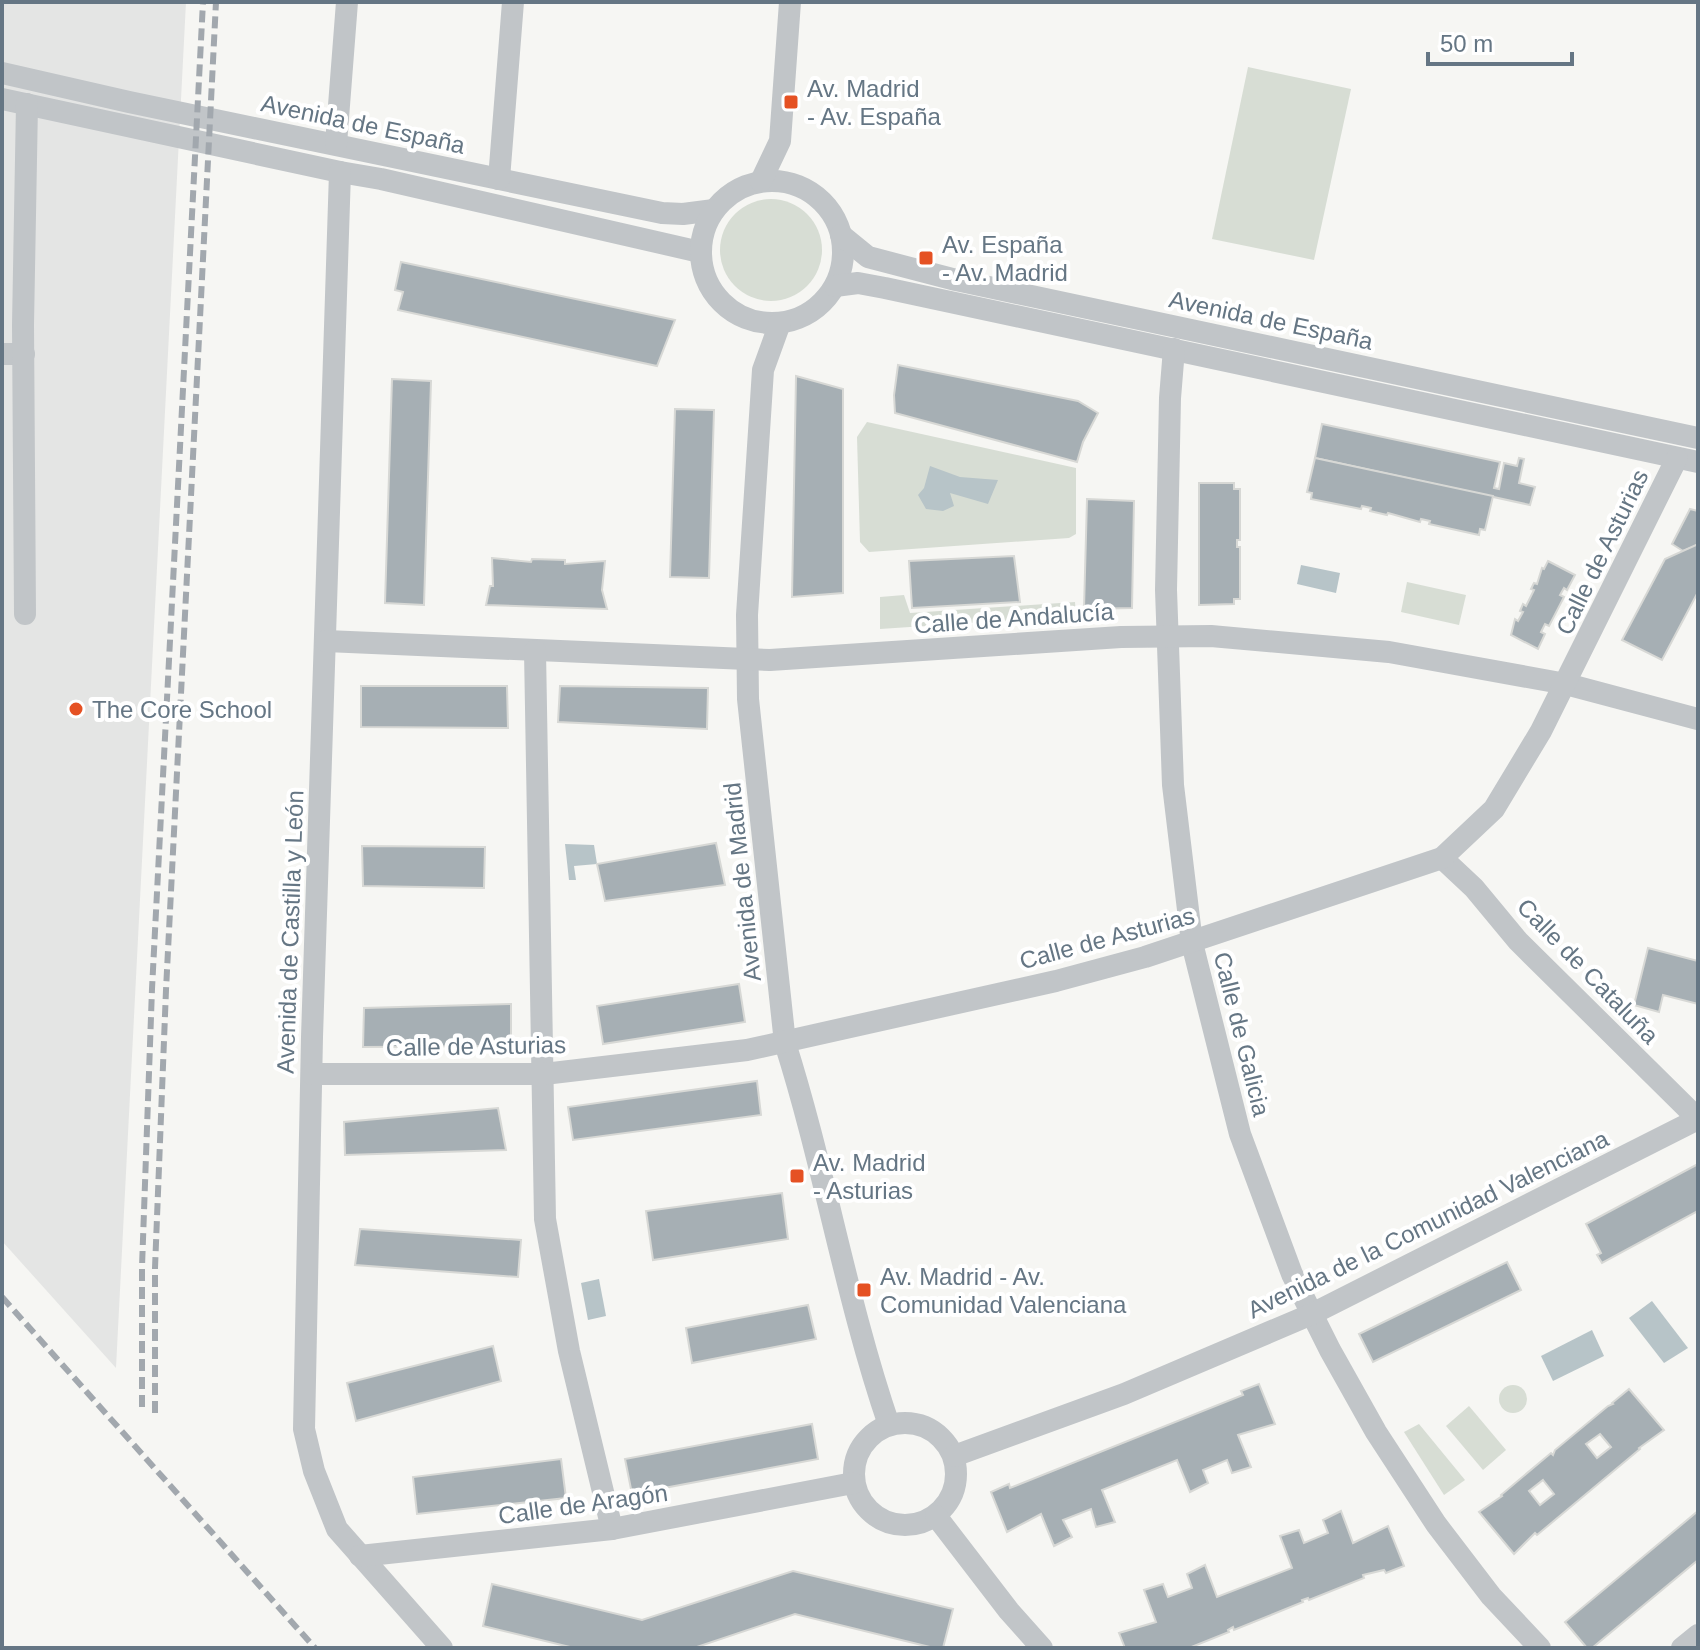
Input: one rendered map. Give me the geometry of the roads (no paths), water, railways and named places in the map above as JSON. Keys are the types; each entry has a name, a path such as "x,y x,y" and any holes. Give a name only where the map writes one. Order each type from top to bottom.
{"street":[{"path":"336,144 347,2"},
{"path":"499,179 513,2"},
{"path":"761,181 780,141 790,2"},
{"name":"Avenida de España","path":"2,73 662,213 714,210"},
{"name":"Avenida de España","path":"2,99 381,179 700,252"},
{"path":"25,614 13,354 27,104"},
{"path":"780,141 796,185"},
{"name":"Avenida de Castilla y León","path":"340,172 304,1429 314,1471 337,1529 442,1648"},
{"path":"761,181 796,185 817,196 832,213 841,235 841,270 835,286 824,301 809,313 780,323 764,323 743,317 714,295 704,274 700,252 702,233 714,210 737,189 761,181"},
{"name":"Avenida de España","path":"841,235 868,257 956,280 1698,438"},
{"name":"Avenida de España","path":"835,286 858,283 1688,460"},
{"path":"743,317 754,337 763,370"},
{"name":"Avenida de Madrid","path":"780,323 763,370 752,521 748,699 785,1043 843,1270 889,1425"},
{"name":"Calle de Galicia","path":"1174,349 1170,398 1166,636 1173,785 1192,943 1240,1134 1292,1274 1376,1432 1436,1524 1491,1596 1540,1648"},
{"name":"Calle de Asturias","path":"312,1074 544,1074 785,1043 807,1035 1056,981 1192,943 1442,858 1494,809 1688,460"},
{"name":"Calle de Andalucía","path":"326,641 747,660 1211,636 1305,642 1389,652 1566,684 1698,719"},
{"path":"535,651 545,1219 569,1351 612,1529"},
{"name":"Calle de Cataluña","path":"1442,858 1474,888 1518,941 1698,1119"},
{"name":"Avenida de la Comunidad Valenciana","path":"954,1456 1124,1394 1312,1314 1698,1119"},
{"path":"904,1422 928,1428 936,1432 954,1456 957,1473 955,1490 947,1505 936,1516 914,1525 897,1525 881,1519 867,1509 853,1483 854,1467 862,1447 869,1438 889,1425 904,1422"},
{"name":"Calle de Aragón","path":"360,1556 612,1529 853,1483"},
{"path":"936,1516 1009,1611 1042,1648"},
{"path":"1682,1648 1698,1635"}],"railway":[{"path":"142,1407 142,1267 152,989 203,2"},
{"path":"155,1413 155,1268 166,990 216,2"},
{"path":"2,1297 315,1648"}],"place":[{"name":"Av. Madrid - Av. España","path":"791,102"},
{"name":"Av. España - Av. Madrid","path":"926,258"},
{"name":"The Core School","path":"76,709"},
{"name":"Av. Madrid - Asturias","path":"797,1176"},
{"name":"Av. Madrid - Av. Comunidad Valenciana","path":"864,1290"}]}
